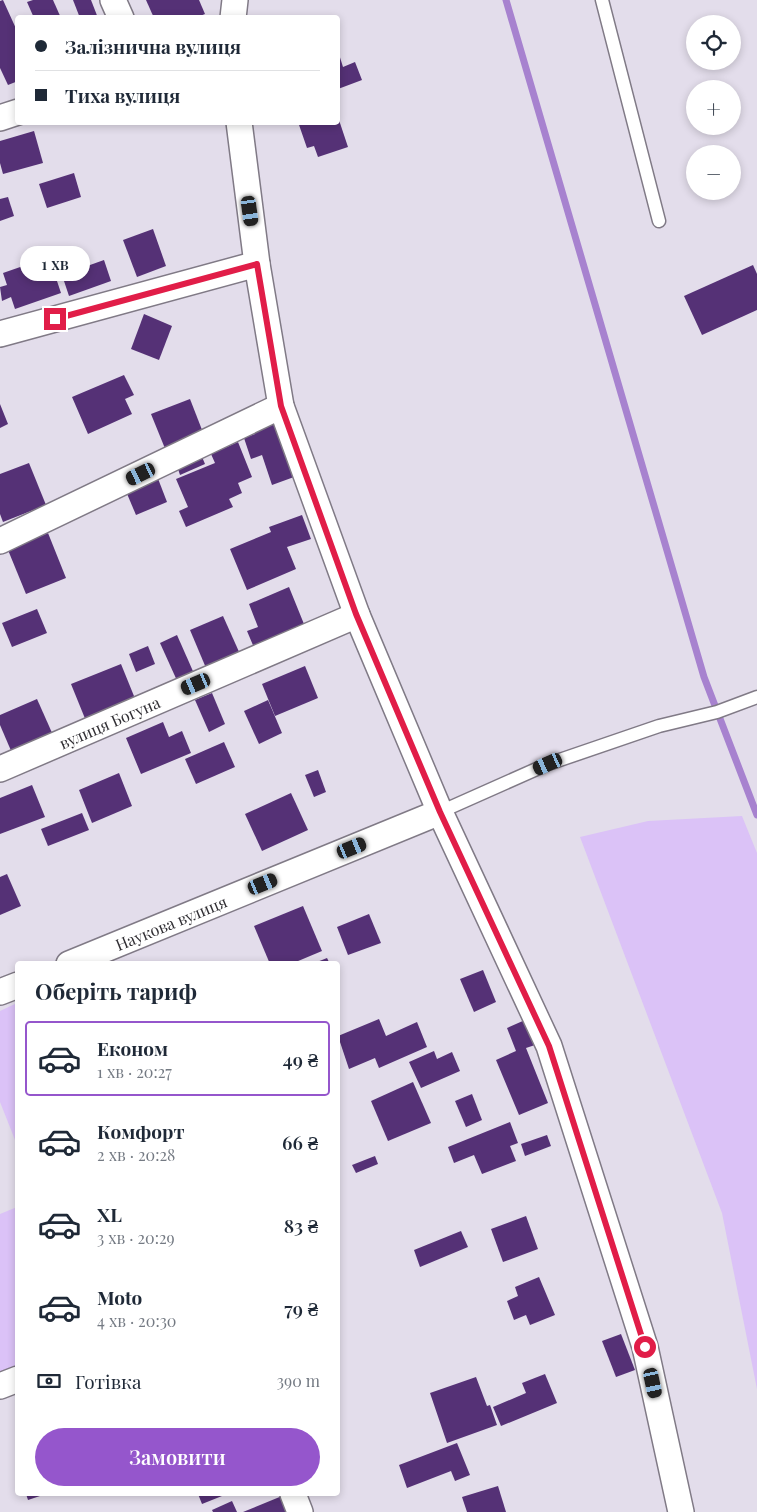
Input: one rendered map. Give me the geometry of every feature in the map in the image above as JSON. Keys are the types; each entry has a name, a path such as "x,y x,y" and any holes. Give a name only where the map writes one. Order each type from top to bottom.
{"street":[{"path":"113,0 120,15"},
{"path":"233,15 235,0"},
{"path":"0,118 15,113"},
{"path":"239,125 257,264 281,406 356,614 440,812 549,1046 645,1347 681,1512"},
{"path":"0,334 257,264"},
{"path":"0,541 281,406"},
{"name":"вулиця Богуна","path":"0,769 356,614"},
{"name":"Наукова вулиця","path":"76,961 440,812"},
{"path":"0,992 15,986"},
{"path":"0,1386 15,1380"},
{"path":"294,1496 300,1512"}],"lane":[{"path":"602,0 659,221"},
{"path":"440,812 548,764 659,726 717,712 757,698"}],"shaded area":[{"path":"742,816 757,853 757,1389 722,1213 580,837 648,821"},
{"path":"15,1004 15,1140 0,1102 0,1011"},
{"path":"15,1208 15,1368 0,1374 0,1214"}],"building":[{"path":"3,0 15,26 15,82 8,85 0,68 0,1"},
{"path":"33,0 53,0 60,15 33,15 27,2"},
{"path":"73,0 91,0 97,15 79,15"},
{"path":"146,0 199,0 205,14 202,15 153,15"},
{"path":"340,57 343,67 355,62 362,80 340,88"},
{"path":"340,123 348,147 318,157 314,146 307,148 299,125 340,125"},
{"path":"34,131 43,163 3,174 0,163 0,141"},
{"path":"74,173 81,197 47,208 39,184"},
{"path":"8,197 14,216 0,221 0,199"},
{"path":"153,229 166,266 137,277 123,240"},
{"path":"49,257 61,293 15,309 11,297 2,301 0,287 7,285 3,273"},
{"path":"104,260 111,281 69,296 62,275"},
{"path":"753,265 757,274 757,310 702,335 684,296"},
{"path":"144,314 172,326 159,360 131,349"},
{"path":"124,375 134,395 125,399 132,414 88,434 72,397"},
{"path":"190,399 204,435 166,451 151,414"},
{"path":"0,404 8,424 0,428"},
{"path":"274,420 294,477 272,485 262,455 251,459 244,438 255,434 253,427"},
{"path":"238,442 252,477 238,483 242,493 229,499 233,507 186,527 179,511 188,507 176,479 215,463 211,454"},
{"path":"200,452 205,464 180,475 176,463"},
{"path":"29,463 46,505 3,522 0,514 0,474"},
{"path":"157,476 167,502 136,515 125,489"},
{"path":"302,515 311,539 287,547 296,569 247,590 230,549 271,532 269,527"},
{"path":"48,533 66,578 26,594 8,550"},
{"path":"289,587 306,629 255,650 247,631 258,627 249,604"},
{"path":"37,609 47,633 12,647 2,623"},
{"path":"223,616 240,654 206,668 190,630"},
{"path":"177,635 196,678 179,685 160,643"},
{"path":"148,646 155,664 136,672 129,654"},
{"path":"121,664 136,701 86,721 71,684"},
{"path":"305,666 318,698 275,716 262,684"},
{"path":"212,693 225,724 209,732 195,700"},
{"path":"37,699 53,735 12,753 0,725 0,715"},
{"path":"268,700 282,733 259,744 244,711"},
{"path":"163,722 169,737 182,731 191,753 141,774 126,738"},
{"path":"224,742 235,767 196,784 185,759"},
{"path":"318,770 326,792 314,797 305,775"},
{"path":"119,773 132,806 92,823 79,790"},
{"path":"32,785 45,817 0,834 0,798"},
{"path":"291,793 308,830 262,851 245,814"},
{"path":"82,813 89,830 48,846 41,829"},
{"path":"7,874 21,906 0,915 0,877"},
{"path":"303,906 322,951 298,961 269,961 254,926"},
{"path":"369,914 381,943 348,955 337,927"},
{"path":"483,970 496,1002 474,1012 460,979"},
{"path":"379,1019 386,1036 417,1022 427,1047 379,1068 375,1058 349,1069 340,1042 340,1035"},
{"path":"525,1020 535,1045 526,1048 548,1103 519,1115 496,1060 516,1051 507,1028"},
{"path":"434,1051 437,1059 452,1052 460,1071 421,1088 409,1062"},
{"path":"413,1082 431,1123 388,1141 371,1101"},
{"path":"472,1094 482,1120 466,1127 455,1101"},
{"path":"510,1122 518,1143 510,1146 516,1161 482,1174 474,1155 454,1163 448,1147"},
{"path":"547,1135 551,1146 525,1156 521,1144"},
{"path":"375,1156 378,1164 356,1173 352,1165"},
{"path":"526,1216 538,1249 503,1262 491,1229"},
{"path":"461,1231 468,1247 420,1267 414,1250"},
{"path":"539,1277 555,1315 530,1325 526,1315 514,1320 507,1301 518,1296 515,1287"},
{"path":"621,1334 635,1370 616,1377 602,1341"},
{"path":"545,1374 557,1403 501,1426 493,1407 526,1393 522,1383"},
{"path":"476,1377 487,1406 490,1405 497,1425 447,1443 430,1393"},
{"path":"457,1443 470,1475 455,1481 451,1471 407,1488 399,1465"},
{"path":"498,1486 506,1512 467,1512 462,1497"},
{"path":"27,1496 40,1496 28,1500"},
{"path":"199,1496 222,1496 202,1504"},
{"path":"282,1496 288,1512 243,1512"},
{"path":"232,1501 237,1512 213,1512 212,1510"}],"waterway":[{"path":"506,0 704,677 757,815"}],"route":[{"path":"55,319 257,264 281,406 356,614 440,812 549,1046 645,1347"}]}
